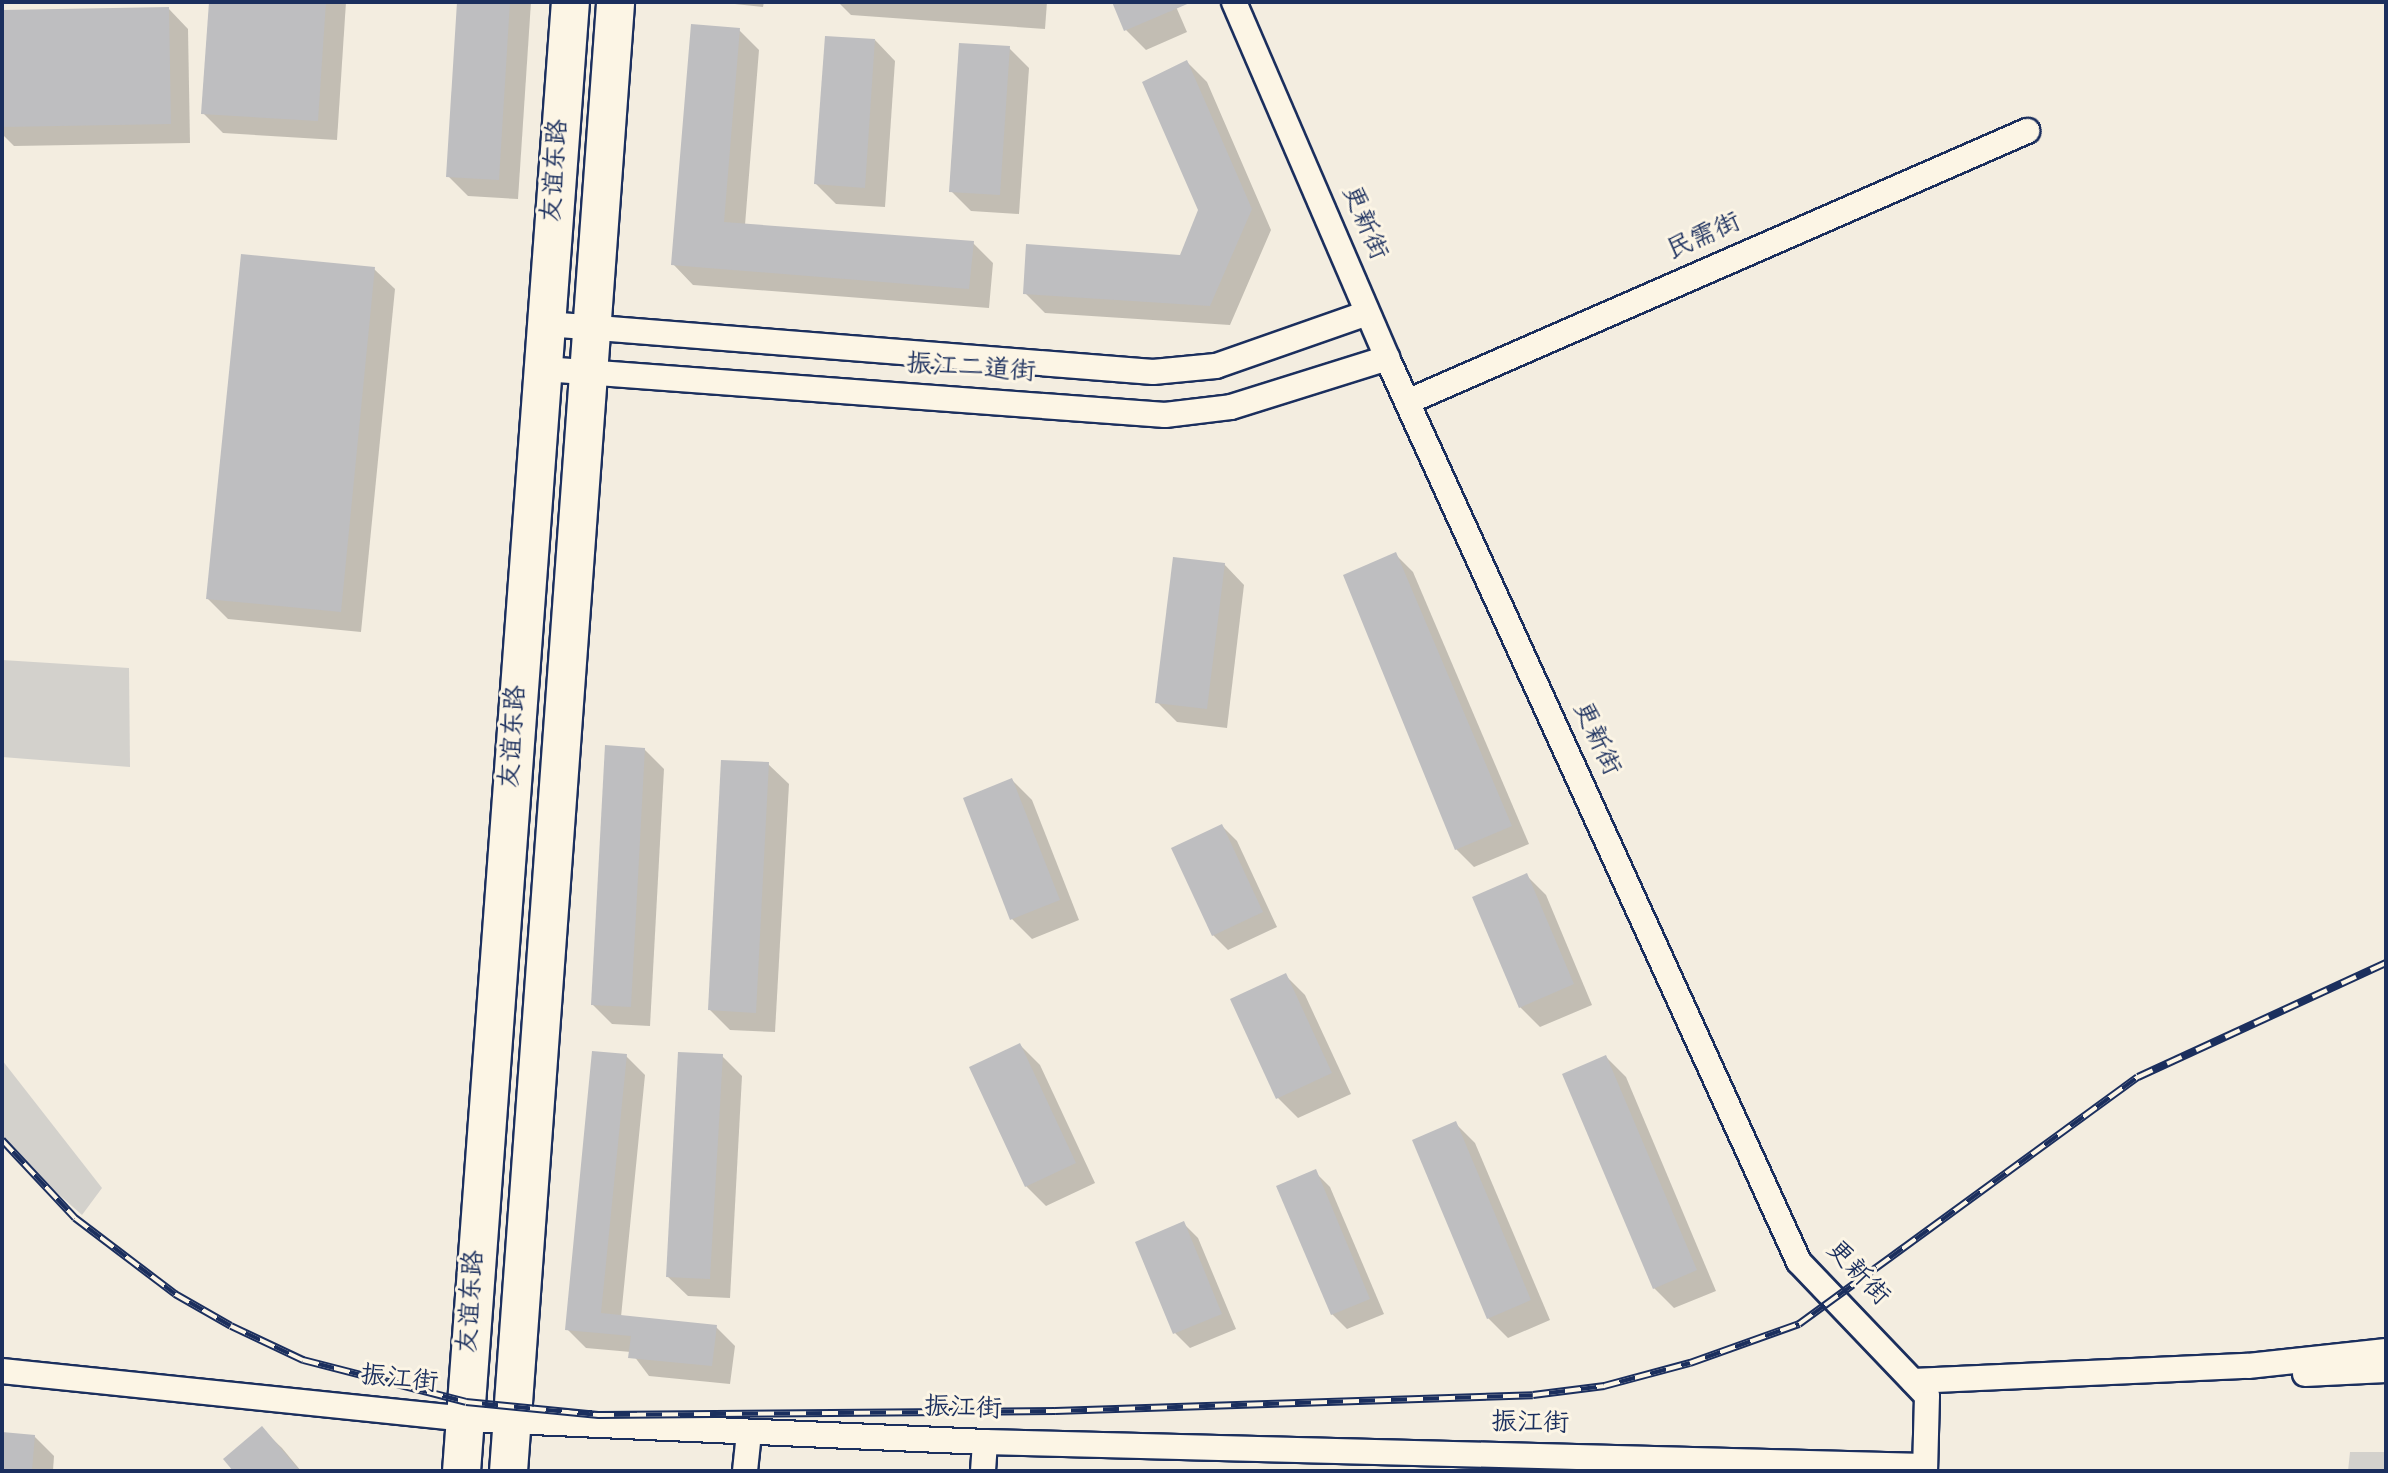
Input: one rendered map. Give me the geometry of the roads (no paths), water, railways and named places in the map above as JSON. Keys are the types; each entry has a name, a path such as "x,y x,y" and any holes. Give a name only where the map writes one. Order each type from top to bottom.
{"highway":[{"name":"友谊东路","path":"461,1471 570,2"},
{"name":"友谊东路","path":"508,1471 615,2"}],"street":[{"name":"更新街","path":"1234,2 1387,358 1800,1262 1920,1388"},
{"name":"民需街","path":"1407,402 2027,131"},
{"name":"振江二道街","path":"547,324 1153,372 1216,366 1367,313"},
{"name":"振江二道街","path":"544,369 1165,415 1231,407 1387,358"},
{"path":"1920,1388 2248,1366 2386,1351"},
{"path":"1920,1388 2386,1370"},
{"name":"振江街","path":"2,1371 465,1419 985,1442 1925,1468"},
{"path":"1920,1388 1925,1468"},
{"path":"745,1471 749,1432"},
{"path":"983,1471 985,1442"}],"railway":[{"path":"2,1140 75,1218 175,1294 231,1326 303,1360 466,1402 598,1415 1055,1411 1533,1395 1604,1386 1690,1363 1799,1324 2138,1077 2386,963"}]}
